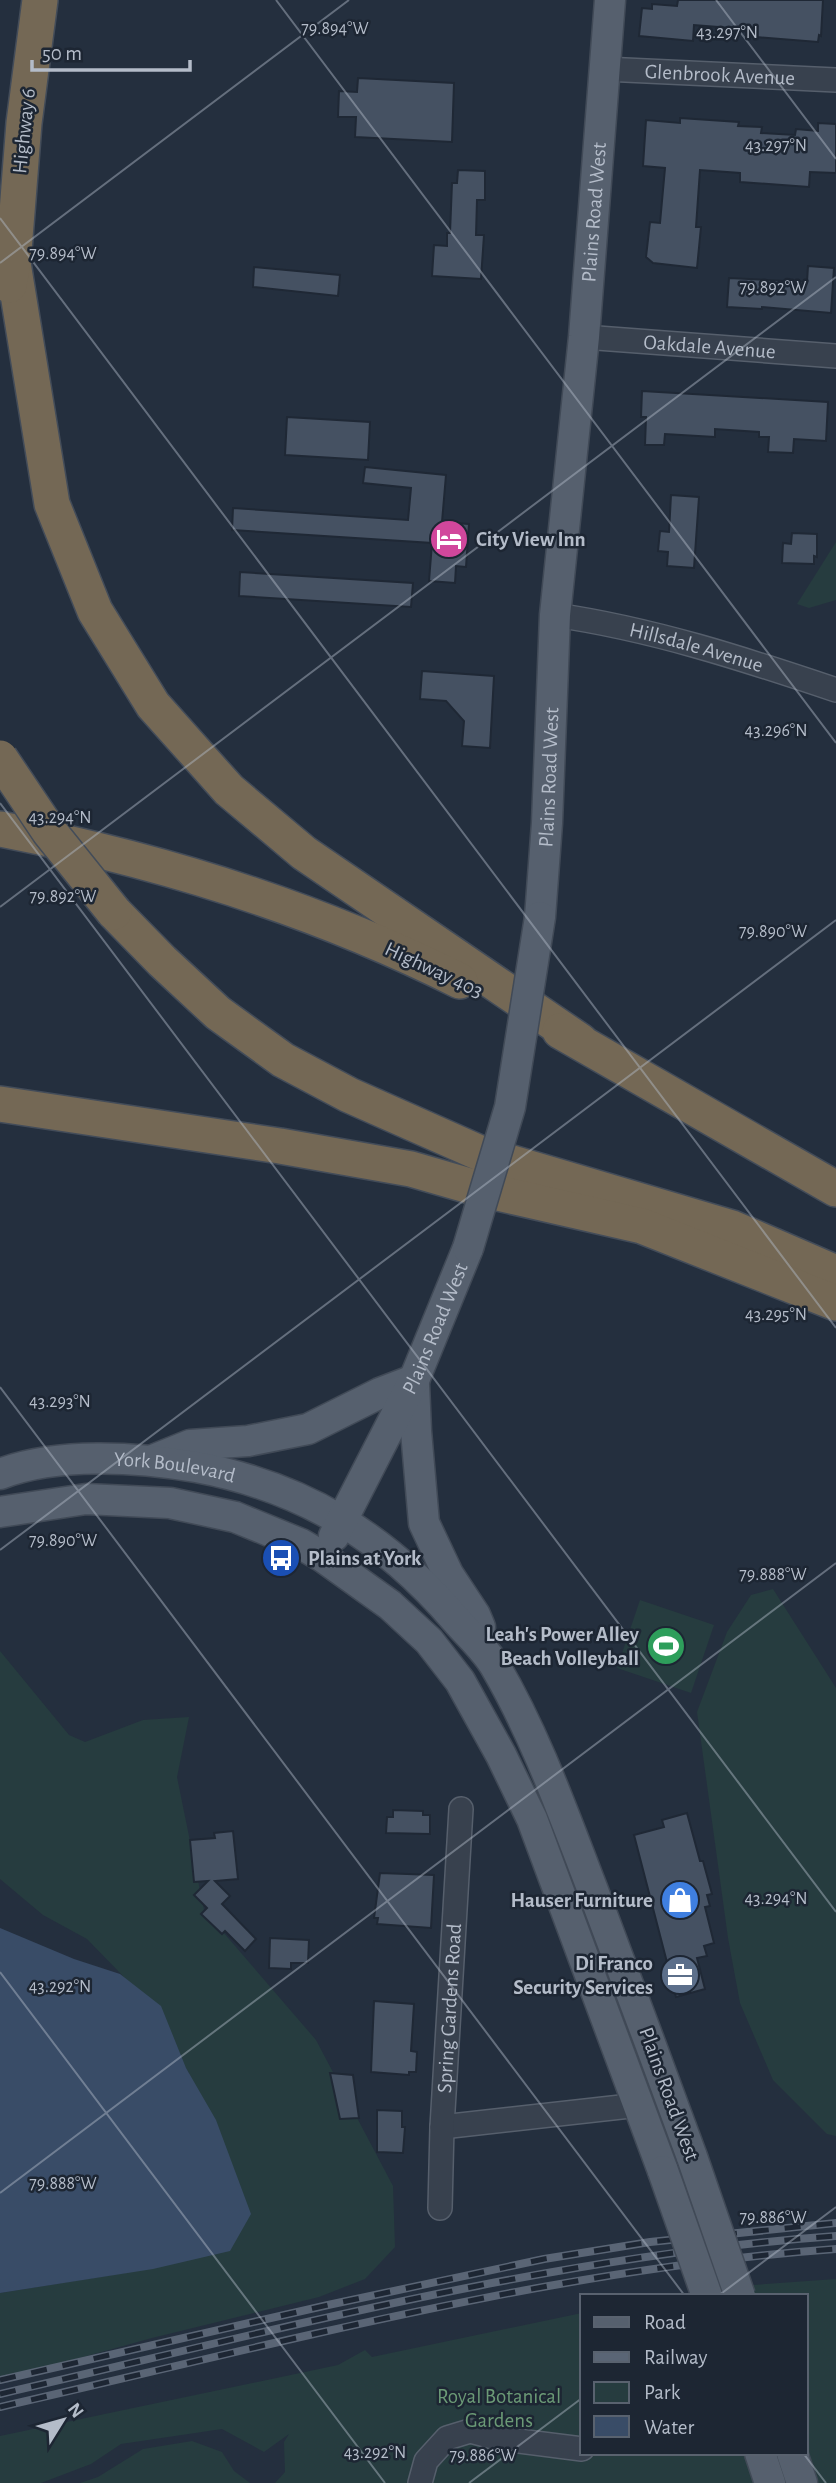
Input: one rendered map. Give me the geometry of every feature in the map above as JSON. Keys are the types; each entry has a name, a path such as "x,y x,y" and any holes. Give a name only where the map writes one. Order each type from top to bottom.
{"highway":[{"name":"Highway 6","path":"13,263 24,123 40,0"},
{"path":"0,333 13,263"},
{"path":"13,263 52,505 95,611 153,705 229,790 304,853 580,1041"},
{"path":"0,758 49,831 114,912 218,1013 283,1060 349,1095 482,1154 732,1228 836,1273"},
{"name":"Highway 403","path":"0,830 83,845 211,880 323,920 406,954 580,1041 836,1189"},
{"path":"0,1104 280,1146 411,1169 480,1189 642,1226 836,1303"}],"main road":[{"name":"Plains Road West","path":"610,0 584,337 555,615 547,823 540,917 510,1107 468,1248 414,1380 323,1557 390,1605 429,1642 460,1681 501,1755 532,1819 706,2294"},
{"path":"153,1460 190,1445 248,1441 308,1429 380,1393 414,1380 424,1523 448,1574 475,1615 493,1663"},
{"name":"York Boulevard","path":"0,1474 20,1466 91,1459 153,1460 228,1473 287,1493 342,1519"},
{"name":"York Boulevard","path":"0,1512 86,1499 170,1503 235,1517 301,1544 323,1557"},
{"name":"Plains Road West","path":"342,1519 370,1538 426,1584 493,1663 526,1724 579,1855 692,2157 739,2294"},
{"path":"762,2455 770,2483"},
{"path":"793,2455 802,2483"}],"street":[{"name":"Glenbrook Avenue","path":"604,69 836,80"},
{"name":"Oakdale Avenue","path":"584,337 836,356"},
{"name":"Hillsdale Avenue","path":"555,615 710,648 836,690"},
{"name":"Spring Gardens Road","path":"440,2208 442,2127 461,1809"},
{"name":"Plains Road West","path":"442,2127 639,2105"},
{"path":"420,2483 426,2461 447,2438 470,2431 496,2438 580,2449"}],"green space":[{"path":"836,542 836,600 809,608 797,604"},
{"path":"773,1589 836,1688 836,2136 827,2134 773,2080 740,2003 728,1938 697,1712 727,1632 751,1595"},
{"name":"Leah's Power Alley Beach Volleyball","path":"640,1600 714,1625 691,1693 617,1668"},
{"path":"0,1651 69,1735 85,1742 143,1720 189,1717 177,1777 204,1910 316,2040 393,2186 395,2247 365,2279 319,2297 152,2338 0,2380 0,2293 124,2273 189,2073 122,1975 87,1939 43,1915 0,1879"},
{"name":"Royal Botanical Gardens","path":"836,2279 836,2483 275,2483 285,2472 284,2442 289,2434 264,2452 222,2429 121,2444 91,2464 41,2483 0,2483 0,2436 338,2365 365,2350 372,2357 580,2313 580,2455 808,2455 808,2294 715,2294 753,2285"},
{"path":"192,2441 222,2452 234,2471 250,2483 80,2483 98,2477 143,2449"}],"water":[{"path":"0,1928 74,1959 120,1974 161,2006 186,2068 216,2120 251,2214 230,2251 153,2269 0,2293"}],"building":[{"path":"678,0 823,0 821,36 819,35 818,42 756,37 756,30 694,25 693,41 639,36 642,8 652,9 652,4 677,6"},
{"path":"358,78 454,83 452,142 355,137 356,117 338,117 339,91 357,92"},
{"path":"680,118 739,122 738,126 762,127 761,133 795,135 796,129 818,131 818,123 836,124 836,173 810,172 809,187 740,182 740,173 700,170 696,227 701,227 697,268 653,263 646,257 650,222 660,223 665,168 643,166 646,120 680,123"},
{"path":"458,170 485,171 485,200 477,200 476,235 484,235 481,279 432,276 434,245 447,246 452,183 457,183"},
{"path":"808,266 834,268 831,313 727,307 729,278 807,282"},
{"path":"254,267 340,275 338,296 253,287"},
{"path":"642,391 828,402 826,441 794,439 793,453 768,452 769,437 759,437 759,432 715,429 715,437 665,434 664,445 645,445 646,417 641,417"},
{"path":"287,417 370,422 368,460 285,455"},
{"path":"365,467 446,475 442,522 469,524 466,567 456,566 455,583 429,581 432,543 232,530 233,508 408,520 411,488 363,483"},
{"path":"671,495 699,497 694,568 667,566 668,552 658,551 660,531 669,532"},
{"path":"792,533 817,534 817,557 814,556 814,564 782,563 783,543 791,544"},
{"path":"240,572 413,583 411,607 239,596"},
{"path":"422,671 494,676 490,748 462,746 464,721 446,701 420,699"},
{"path":"393,1810 423,1811 423,1815 430,1815 430,1834 386,1833 387,1817 393,1817"},
{"name":"Hauser Furniture","path":"687,1813 712,1894 707,1895 710,1906 705,1907 714,1943 704,1946 707,1956 697,1958 705,1989 676,1997 634,1835 664,1827 662,1820"},
{"path":"233,1831 238,1879 215,1881 230,1896 222,1904 256,1939 245,1951 225,1931 222,1934 201,1914 207,1908 194,1895 208,1881 194,1882 190,1840 215,1838 214,1833"},
{"path":"380,1873 434,1875 431,1928 377,1924 378,1918 374,1918"},
{"path":"270,1938 309,1940 308,1963 291,1963 291,1969 269,1968"},
{"path":"374,2001 414,2004 411,2051 417,2052 416,2072 409,2072 409,2075 371,2072"},
{"path":"330,2073 353,2075 359,2118 340,2119"},
{"path":"377,2110 402,2111 402,2127 405,2127 403,2153 377,2152"}],"railway":[{"path":"0,2380 544,2259 650,2242 836,2223"},
{"path":"0,2394 311,2321 519,2278 624,2260 836,2236"},
{"path":"0,2407 311,2335 520,2291 730,2259 836,2249"}],"place":[{"name":"City View Inn","path":"449,539"},
{"name":"Plains at York","path":"281,1558"},
{"name":"Leah's Power Alley Beach Volleyball","path":"666,1646"},
{"name":"Hauser Furniture","path":"680,1900"},
{"name":"Di Franco Security Services","path":"680,1975"}]}
